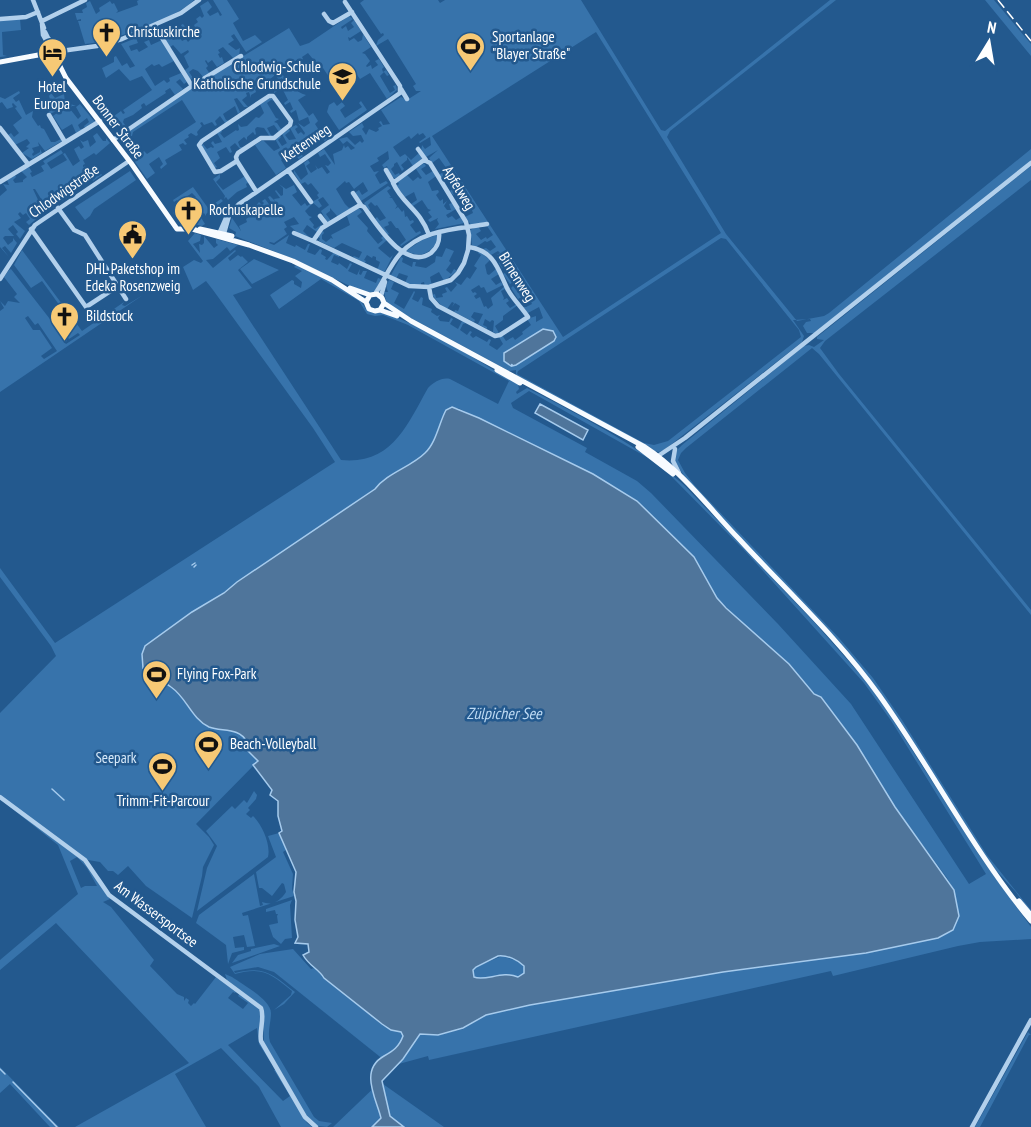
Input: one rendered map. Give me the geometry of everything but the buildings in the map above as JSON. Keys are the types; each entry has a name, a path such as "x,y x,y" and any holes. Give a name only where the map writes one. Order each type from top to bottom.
{"main road":[{"path":"0,62 52,49 61,51 60,55 56,58 52,57 52,49"},
{"name":"Bonner Straße","path":"56,58 66,78 164,209 180,225 238,238 249,245 293,261 332,280 375,295"},
{"name":"Bonner Straße","path":"332,280 366,302 371,310 380,310 411,321"},
{"path":"366,302 375,295 411,321 475,356 504,375 628,438 659,459 690,486 709,508"},
{"path":"380,310 384,303"},
{"path":"659,459 817,622 873,687 977,848 1031,921"},
{"path":"1000,879 1031,915"}],"street":[{"path":"33,0 52,49"},
{"path":"42,21 85,0"},
{"path":"61,51 108,44 186,11 199,0"},
{"path":"345,2 400,92 407,99"},
{"path":"0,19 26,17 38,12"},
{"path":"324,14 333,23 352,12"},
{"path":"42,21 43,35 52,49"},
{"path":"154,25 192,86"},
{"path":"113,140 192,86 241,56"},
{"name":"Kettenweg","path":"221,235 229,214 237,205 400,92"},
{"path":"237,161 215,172 200,150 199,144 269,96 275,98 291,121 288,127"},
{"path":"49,115 65,142"},
{"path":"0,182 100,121"},
{"path":"256,191 237,161 238,153 261,138 274,138 299,122"},
{"path":"0,128 28,164"},
{"path":"418,149 426,160"},
{"name":"Apfelweg","path":"393,182 426,160 438,174 438,178 452,198 467,227"},
{"name":"Chlodwigstraße","path":"0,279 31,229 58,208 129,161"},
{"path":"659,459 1031,163"},
{"path":"288,170 311,202"},
{"path":"386,170 394,187 422,218 429,235"},
{"path":"353,193 392,243 402,251 416,257 429,254 438,244 439,232"},
{"path":"313,241 319,230 361,205"},
{"path":"58,208 74,230 85,235 126,299"},
{"path":"320,216 327,225"},
{"path":"375,295 402,251 413,242 439,232 487,224"},
{"path":"294,233 412,287 429,287 446,283 456,276 463,266 469,247 467,227"},
{"path":"31,229 86,307 118,286"},
{"name":"Birnenweg","path":"429,287 431,298 438,306 495,336 528,317 490,256 479,249 469,247"},
{"path":"659,459 675,449 685,438"},
{"path":"675,449 674,464 690,486"},
{"name":"Am Wassersportsee","path":"0,798 85,860 109,895 261,1008 263,1013 261,1041 305,1117 316,1127"},
{"path":"972,1127 1031,1020"}],"green space":[{"path":"139,0 194,0 173,15 158,22 110,39 85,44 78,21 81,19 77,20 75,13 83,13 82,10 87,7 86,3 90,1 96,14 100,11 99,8 110,1 114,3 118,11 116,13 138,5"},
{"path":"213,0 227,0 239,19 233,23 243,41 255,35 262,42 246,52 234,34 231,36 234,40 228,44 236,50 240,48 239,56 234,59 223,47 218,50 220,53 218,54 224,63 217,67 212,60 208,63 206,60 208,66 206,68 210,74 204,78 193,69 189,72 193,78 190,80 184,71 189,67 184,56 189,52 188,50 181,54 173,45 169,48 163,40 169,36 173,40 178,34 182,41 186,39 188,42 191,39 190,34 185,33 181,25 183,24 187,29 190,27 193,30 196,29 194,25 198,22 196,19 204,16 200,6 208,1 212,7 207,12 210,16 218,12 220,16 222,15"},
{"path":"364,0 438,0 440,3 445,0 581,0 661,130 665,131 830,0 836,0 670,131 667,137 726,234 796,320 793,320 804,336 802,342 659,452 516,375 516,370 509,371 387,305 384,292 388,292 386,286 389,280 394,282 391,289 399,293 394,303 404,309 414,291 412,299 418,302 421,297 423,298 422,305 432,309 431,312 437,316 440,315 438,318 440,321 449,322 451,318 453,319 450,324 458,329 462,321 466,323 460,330 467,335 470,331 472,332 470,335 473,338 476,336 487,342 491,340 489,345 497,350 503,344 499,337 502,335 506,341 513,337 515,340 531,325 527,319 536,316 536,322 543,318 539,307 528,313 523,307 532,304 528,296 525,295 518,299 511,288 513,286 518,292 522,290 519,284 521,282 518,279 510,284 503,274 505,273 510,280 516,276 508,265 502,268 499,263 503,260 500,255 497,255 500,253 498,251 491,255 483,249 490,251 496,247 491,240 476,247 472,245 470,230 478,226 481,231 476,234 481,240 493,235 485,223 472,226 465,217 473,213 469,202 465,202 467,200 460,191 453,195 450,191 455,187 451,184 455,179 451,176 442,179 439,175 447,169 439,158 432,163 429,158 438,150 426,157 421,152 422,145 425,149 431,145 430,137 420,143 426,137 423,133 419,135 418,133 411,139 409,136 393,147 400,157 405,154 411,160 419,153 423,158 413,166 407,157 401,165 404,169 402,171 397,162 394,164 391,169 395,175 399,173 400,175 395,179 389,173 387,166 384,168 382,165 389,159 388,151 377,158 379,161 370,166 374,172 379,171 375,175 380,184 386,181 388,183 361,201 356,196 356,192 359,190 362,195 368,191 363,182 354,189 349,182 345,181 336,189 349,208 354,206 338,217 330,208 326,214 331,221 327,222 321,211 329,205 323,197 318,200 322,206 319,208 312,202 319,198 317,195 319,193 311,183 301,184 294,173 294,170 301,180 308,174 304,163 308,160 310,163 306,166 311,173 317,169 315,165 318,169 322,167 327,174 330,172 325,165 328,166 331,163 325,154 320,157 318,153 324,149 335,165 333,154 342,150 344,145 345,148 348,146 351,150 355,148 347,141 343,144 339,139 347,137 355,145 360,141 362,143 364,141 361,135 353,136 349,132 362,123 364,127 362,129 366,135 369,129 376,132 382,126 379,122 381,121 383,125 390,124 381,110 401,97 407,100 421,91 416,91 413,86 416,84 388,39 376,46 378,40 384,35 360,3","holes":["596,32 721,233 563,337 432,136","721,238 726,239 799,330 801,337 668,441 654,445 644,443 517,374 518,371","543,329 553,331 556,339 511,364"]},
{"path":"985,0 994,0 1031,44 1031,56"},
{"path":"349,16 353,19 341,27 342,29 346,26 348,31 354,27 351,23 354,20 361,31 348,37 349,41 354,38 358,42 362,40 363,34 371,47 362,53 370,61 366,66 371,65 372,69 378,65 375,61 379,59 384,67 383,72 386,70 389,75 387,76 384,72 380,76 390,93 395,90 393,86 396,85 397,90 387,99 370,73 360,79 357,75 348,80 346,77 349,74 341,63 330,70 333,75 329,77 308,53 300,61 298,59 281,71 291,86 306,95 298,100 309,116 313,113 318,121 315,124 322,135 325,133 327,139 325,141 315,134 306,142 303,141 295,151 298,155 303,156 299,159 291,152 287,155 284,152 286,156 281,160 286,168 276,175 255,145 263,140 274,151 280,148 275,139 280,136 278,140 282,146 287,143 282,134 289,129 290,131 285,135 289,140 296,139 290,128 296,125 298,127 295,129 298,134 301,132 304,135 298,123 304,127 310,123 308,117 299,121 296,110 291,113 293,109 290,102 285,105 284,103 288,100 282,88 274,93 274,89 284,82 282,78 279,80 275,75 269,80 273,84 271,91 265,82 259,91 255,89 256,92 251,95 251,98 249,92 246,93 247,96 242,100 248,107 244,107 237,98 234,99 240,112 238,114 235,106 223,114 229,121 225,123 220,116 215,121 217,125 215,126 212,122 204,125 200,123 202,126 197,132 198,135 191,133 188,135 189,137 184,140 187,144 179,145 182,150 165,160 167,164 161,169 163,164 159,157 149,164 155,173 147,179 135,162 144,151 147,154 196,122 182,100 133,132 132,136 118,139 193,87 289,28 300,46 309,43"},
{"path":"20,19 21,30 2,32 3,55 7,56 0,57 0,20"},
{"path":"136,38 138,43 129,46 131,51 137,49 139,52 148,47 144,42 149,40 151,45 162,40 174,61 162,67 159,64 154,66 152,64 145,69 155,86 164,80 167,83 170,81 169,78 181,73 187,82 184,84 180,79 176,82 183,89 175,95 170,88 146,106 144,103 141,105 142,108 124,119 123,122 127,128 123,131 114,116 121,111 125,113 123,110 152,90 142,76 130,81 119,69 106,78 102,68 114,62 116,56 122,66 127,63 130,68 135,66 121,44"},
{"path":"19,91 20,93 13,98 16,102 19,100 26,115 33,111 32,117 38,126 44,129 51,142 61,139 62,141 45,151 38,142 39,146 32,148 34,152 32,154 33,156 40,152 40,149 42,153 32,159 22,153 29,148 26,147 30,143 27,139 15,145 8,135 11,133 14,137 19,133 13,125 22,118 15,108 17,107 13,103 13,107 7,109 2,102 0,103 0,97 5,99"},
{"path":"51,93 55,98 64,94 65,102 76,106 70,109 78,119 81,116 76,107 80,104 95,122 85,128 84,126 89,122 87,118 78,125 80,129 83,129 76,133 72,124 62,130 53,116 57,113 56,111 50,114 46,102 50,99"},
{"path":"270,98 275,101 271,100 267,103 279,119 274,122 281,129 285,126 279,132 274,125 267,128 272,137 264,128 257,127 255,135 253,132 247,140 244,137 238,142 240,147 243,147 240,149 235,143 230,147 232,152 230,153 226,147 217,152 220,158 214,163 217,167 215,168 201,146 203,144 207,149 213,148 211,143 213,141 215,144 222,142 217,133 221,130 220,133 224,138 239,130 238,124 241,127 247,126 256,117 259,118 264,113 260,104"},
{"path":"361,101 367,110 339,130 327,112 329,105 334,102 337,106 342,102 345,106 340,110 345,118 362,107 359,103"},
{"path":"97,133 103,141 106,141 106,138 110,143 96,155 94,153 83,160 85,164 83,167 86,166 89,171 96,167 102,175 93,181 90,175 76,184 71,182 63,188 67,198 61,202 60,200 64,197 60,192 56,196 53,190 50,191 53,198 44,202 49,207 52,205 54,207 48,210 33,189 39,202 28,209 31,214 42,207 45,212 29,225 26,222 30,219 26,213 18,214 21,218 14,222 25,231 20,239 13,225 8,229 14,236 3,238 8,245 13,238 17,243 11,253 5,246 2,248 9,257 0,247 0,196 7,190 3,184 9,185 7,180 15,175 13,180 15,183 23,182 27,177 21,171 29,167 32,177 44,171 41,166 45,164 43,161 61,150 63,153 47,163 51,169 67,160 63,154 65,153 73,166 80,161 74,149 79,146 81,149 84,147 80,140 83,142 88,140 90,147 96,142 93,136"},
{"path":"1031,149 1031,161 814,333 807,333 803,326 806,322 811,321 807,319 829,313"},
{"path":"424,163 426,166 421,169 426,175 433,171 436,176 428,182 432,191 438,190 436,195 440,201 443,199 443,204 447,201 444,206 447,210 451,210 449,204 452,203 456,209 446,215 448,218 452,216 456,220 461,217 465,223 435,229 439,224 438,218 430,222 428,220 432,217 428,212 431,210 422,200 413,206 411,204 417,200 414,192 405,197 396,186 399,184 397,181 407,175 413,181 418,177 422,178 416,169"},
{"path":"1031,166 1031,180 825,341 820,348 1031,610 1031,615 812,348 686,448 678,460 695,486 839,638 873,678 987,855 1031,910 1031,913 1016,892 993,867 883,697 687,481 675,461 676,451 682,445 804,346 814,347 824,340 817,339 817,337"},
{"path":"130,171 136,180 94,209 85,220 75,207"},
{"path":"220,174 216,182 223,190 245,176 249,182 246,184 247,187 228,200 226,197 224,199 225,196 213,179"},
{"path":"279,184 286,189 294,185 297,192 292,195 301,206 305,203 307,206 311,205 305,211 312,217 309,219 313,227 315,229 321,225 322,227 317,232 307,225 303,231 308,238 290,226 299,224 294,217 284,222 287,234 274,243 269,243 274,245 289,235 286,243 305,250 310,244 307,252 315,255 320,249 321,254 327,260 334,252 340,255 339,257 334,255 331,262 338,265 339,263 347,269 350,263 352,264 348,271 357,275 360,269 359,274 361,275 363,271 367,271 364,278 376,283 378,278 381,279 375,291 369,293 358,290 294,259 235,236 236,232 229,228 232,218 241,231 239,226 247,222 246,219 252,215 250,209 255,216 257,215 255,207 259,202 262,205 265,199 269,204 271,202 268,197 270,196 275,201 274,199 280,198 276,190 281,196 283,195 283,188"},
{"path":"388,186 391,188 387,191 391,197 389,198 392,198 397,206 395,209 398,207 402,212 404,210 405,217 407,216 410,221 414,222 410,225 416,233 420,231 421,233 401,246 406,240 398,228 391,221 388,222 389,225 384,227 389,234 387,235 375,219 377,217 380,221 386,218 377,205 371,202 368,205 369,210 364,203"},
{"path":"193,187 208,208 221,199 223,201 206,216 204,213 200,216 205,224 202,226 187,222 190,220 184,211 176,215 173,213 196,197 192,193 179,202 173,200"},
{"path":"359,208 362,212 357,216 378,244 383,240 381,238 383,236 387,240 378,248 390,258 393,255 384,273 375,269 378,268 380,262 376,260 376,257 372,258 367,255 364,264 353,257 359,258 362,252 342,243 334,248 319,241 318,237 323,231 322,239 326,242 333,239 331,235 350,225 347,216"},
{"name":"Seepark","path":"195,233 201,235 200,241 193,244 200,253 199,244 204,243 204,236 214,248 218,245 216,239 238,245 230,251 227,247 213,259 206,260 213,268 235,250 228,258 230,261 238,255 248,262 238,270 252,288 233,295 341,460 359,460 373,456 396,440 413,416 428,388 438,380 450,379 498,404 509,381 408,325 383,315 367,314 359,301 321,279 279,309 270,295 292,280 301,288 302,282 295,276 302,271 294,267 296,265 346,289 362,303 366,309 405,321 464,352 518,384 517,394 527,388 598,426 634,448 669,472 814,622 866,681 979,855 1031,927 1031,939 980,942 958,946 833,976 831,971 429,1060 428,1056 395,1065 389,1064 274,972 258,967 234,971 235,973 254,970 268,973 295,992 284,1004 274,1010 291,995 292,991 266,973 253,971 235,974 230,967 260,954 293,949 311,969 320,971 324,978 382,1024 419,1034 438,1035 463,1029 486,1015 530,1005 723,972 865,953 938,938 959,916 954,890 947,878 895,807 857,745 821,697 814,694 789,664 717,598 694,557 637,501 617,488 458,408 446,410 432,444 419,458 145,646 145,661 149,673 173,688 205,724 243,736 246,749 258,761 196,824 214,845 203,867 192,918 146,886 128,866 118,875 113,871 108,871 100,862 88,860 0,796 0,713 56,656 0,577 0,568 55,643 335,462 313,428 206,281 193,290 183,267 194,260 201,263 203,261 188,241","holes":["529,391 650,459 671,476 745,551 864,683 892,722 986,874 969,884 851,704 778,624 651,493 637,481 585,452 587,448 513,408 511,403"]},
{"path":"437,235 438,240 432,249 425,253 416,254 406,251 422,240"},
{"path":"446,248 454,251 449,261 451,263 446,270 451,274 454,269 457,271 444,281 439,272 430,277 432,286 425,287 424,282 421,283 421,287 405,283 408,276 399,273 396,279 391,275 401,257 402,262 412,267 413,262 416,262 415,266 426,268 435,262 436,256 442,257"},
{"path":"22,250 82,331 124,302 122,305 125,306 143,295 0,392 0,311 4,308 0,301 5,306 8,301 20,303 14,297 17,294 4,277 9,270 11,269 67,341 64,342 66,344 80,335 78,333 69,339 57,324 61,321 65,327 72,323 63,313 55,311 60,306 42,281 31,288 14,265","holes":["28,316 35,325 38,323 57,351 44,359 41,356 52,348 40,330 33,330 25,318"]},
{"path":"479,251 490,260 485,265 487,274 489,275 496,269 499,274 491,279 496,285 501,282 503,285 487,293 484,287 481,288 479,285 471,290 477,294 474,296 476,299 480,297 484,307 488,309 493,305 491,298 505,286 506,291 505,289 501,291 503,300 507,298 509,301 506,303 510,308 518,305 503,316 503,320 495,326 499,333 497,334 493,332 494,321 490,322 485,319 483,325 487,329 478,324 483,314 474,312 471,317 475,320 474,322 454,312 458,311 460,306 455,303 452,307 454,303 452,302 447,309 432,295 435,294 436,298 443,297 442,294 447,292 445,288 447,287 451,292 457,285 455,282 461,285 467,277 470,279 477,268 474,266 481,255"},
{"path":"254,259 279,270 252,284 240,269"},
{"path":"254,791 257,795 256,799 246,814 251,818 253,816 260,824 267,841 268,857 197,911 207,868 217,846 206,831 232,806 235,809 244,800 247,803"},
{"path":"0,799 82,860 110,899 103,902 111,907 154,960 150,966 177,994 184,997 184,1001 186,998 191,1006 195,1004 216,977 236,992 228,998 243,1009 248,1003 238,996 240,993 258,1006 261,1014 259,1034 271,1063 259,1044 257,1028 228,1045 283,1101 290,1096 274,1070 276,1070 307,1123 312,1127 281,1127 259,1087 221,1048 175,1074 206,1127 75,1127 189,1063 56,923 0,970 0,960 78,894 58,845","holes":["77,857 87,868 97,886 81,888 70,861"]},
{"path":"279,833 286,850 283,852 293,874 294,896 274,902 286,892 284,884 282,883 272,896 259,888 256,872 276,857 268,836"},
{"path":"254,874 260,906 263,905 262,902 273,903 242,913 243,916 248,915 255,946 247,947 244,935 233,937 235,948 244,947 244,950 232,953 228,964 226,945 196,923 199,915"},
{"path":"292,900 290,905 292,938 285,939 281,944 273,937 269,925 278,923 278,914 275,910 266,912 266,909"},
{"path":"274,944 280,946 232,963 238,955 251,951 251,949"},
{"path":"502,956 520,962 525,969 524,973 518,977 506,975 474,977 473,969"},
{"path":"225,974 249,988 270,1008 270,1042 314,1117 319,1121 332,1123 327,1127 318,1126 308,1119 264,1042 262,1007 227,980"},
{"path":"1028,1032 1031,1035 980,1127 975,1127"},
{"path":"0,1067 59,1127 50,1127 10,1084 0,1093"},
{"path":"381,1081 383,1084 444,1127 333,1127"}],"water":[{"path":"543,329 553,331 556,337 554,341 516,365 511,366 504,361 504,353"},
{"path":"540,404 588,430 583,440 535,413"},
{"name":"Zülpicher See","path":"452,407 479,418 593,474 637,501 694,557 717,598 789,664 814,694 821,697 857,745 895,807 954,890 959,916 953,930 938,938 866,953 723,972 530,1005 486,1015 463,1028 438,1035 420,1034 403,1059 382,1081 390,1116 404,1127 372,1127 381,1118 371,1085 372,1069 376,1062 400,1043 403,1036 401,1032 391,1030 382,1024 324,978 303,955 309,952 308,944 295,943 298,937 294,892 296,872 279,833 282,831 278,816 278,801 270,795 272,790 253,765 258,761 246,749 247,742 244,737 235,732 209,727 203,723 176,692 155,677 146,667 143,668 142,654 145,646 192,612 224,593 419,458 432,444 446,410","holes":["502,956 512,958 522,964 524,973 518,977 512,975 474,977 473,970 476,967"]}],"waterway":[{"path":"52,789 64,800"},
{"path":"0,1069 5,1074"},
{"path":"13,1082 57,1127"}],"railway":[{"path":"998,0 1031,41"}],"place":[{"name":"Christuskirche","path":"106,58"},
{"name":"Sportanlage \"Blayer Straße\"","path":"471,72"},
{"name":"Hotel Europa","path":"52,78"},
{"name":"Chlodwig-Schule Katholische Grundschule","path":"342,102"},
{"name":"Rochuskapelle","path":"188,236"},
{"name":"DHL Paketshop im Edeka Rosenzweig","path":"133,260"},
{"name":"Bildstock","path":"65,342"},
{"name":"Flying Fox-Park","path":"156,700"},
{"name":"Beach-Volleyball","path":"209,770"},
{"name":"Trimm-Fit-Parcour","path":"163,792"}]}
